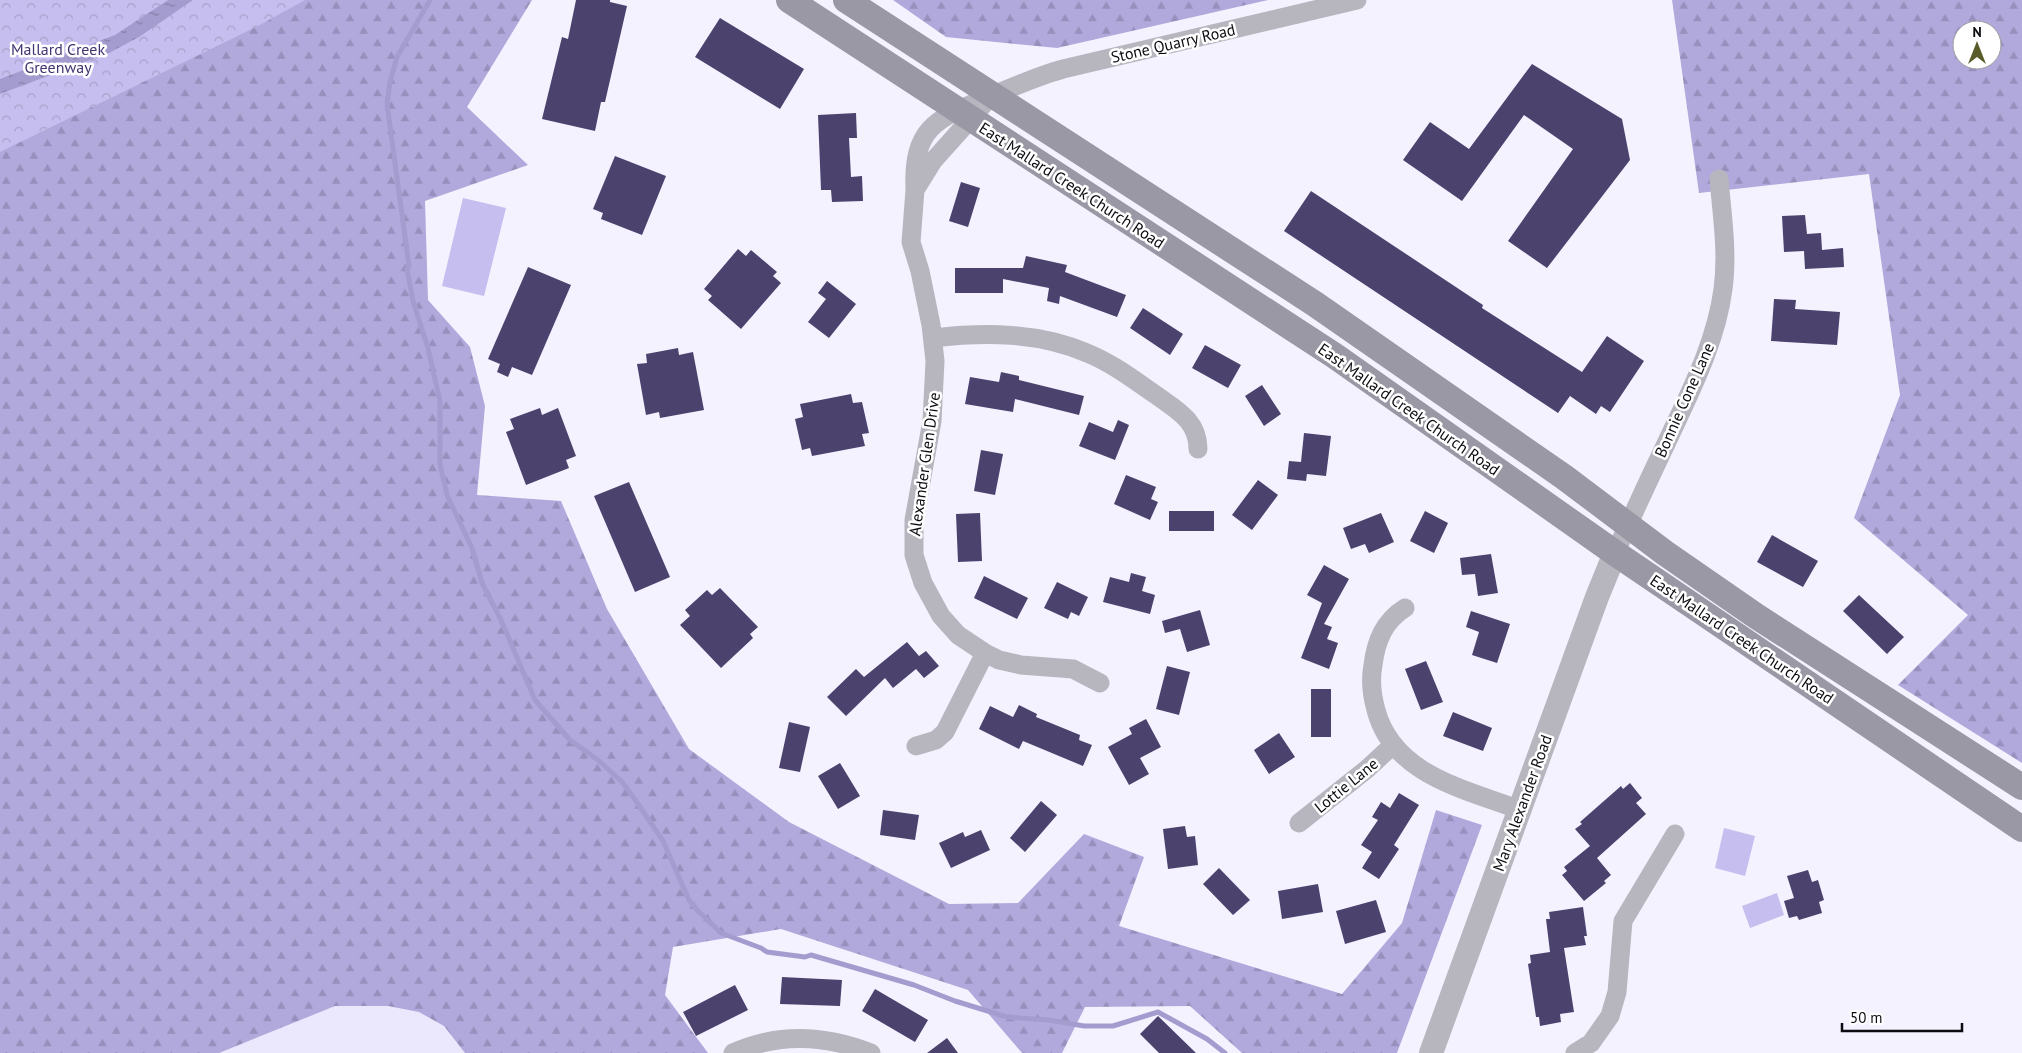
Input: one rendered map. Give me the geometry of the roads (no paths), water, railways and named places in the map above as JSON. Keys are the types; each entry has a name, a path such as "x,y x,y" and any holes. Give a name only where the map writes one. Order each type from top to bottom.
{"main road":[{"name":"East Mallard Creek Church Road","path":"788,0 1335,356 1615,553 2022,829"},
{"name":"East Mallard Creek Church Road","path":"846,0 1315,304 1564,477 1756,616 2022,787"}],"street":[{"name":"Stone Quarry Road","path":"992,95 1016,84 1063,69 1357,0"},
{"name":"Alexander Glen Drive","path":"992,95 963,115 940,119 927,133 916,160 911,242 920,270 933,338 935,362 932,421 914,520 914,555 923,584 941,616 958,635 999,660 1022,665 1073,669 1100,683"},
{"name":"Bonnie Cone Lane","path":"1615,553 1700,369 1713,332 1725,273 1725,244 1718,179"},
{"path":"933,338 970,334 1007,334 1044,340 1089,353 1117,368 1182,413 1195,429 1198,449"},
{"name":"Mary Alexander Road","path":"1431,1053 1615,553"},
{"path":"1405,608 1383,630 1375,648 1372,672 1372,694 1378,716 1393,745 1407,761 1425,773 1520,810"},
{"path":"916,746 936,740 945,732 985,653"},
{"name":"Lottie Lane","path":"1299,823 1367,769 1393,745"},
{"path":"1575,1053 1592,1043 1610,1016 1617,992 1623,921 1675,834"},
{"path":"733,1053 773,1039 789,1037 824,1039 871,1053"}],"water":[{"path":"168,0 193,0 139,37 109,53 0,94 0,79 115,35"}],"waterway":[{"path":"430,0 397,57 390,82 387,104 409,266 407,269 413,301 428,348 440,401 440,464 447,495 472,548 482,583 501,620 535,700 570,740 598,760 622,782 663,841 689,900 721,933 767,952 805,957 811,955 914,985 955,1001 1007,1017 1049,1020 1084,1026 1113,1026 1158,1012 1207,1039 1225,1053"}],"park label":[{"name":"Mallard Creek Greenway","path":"58,58"}]}
